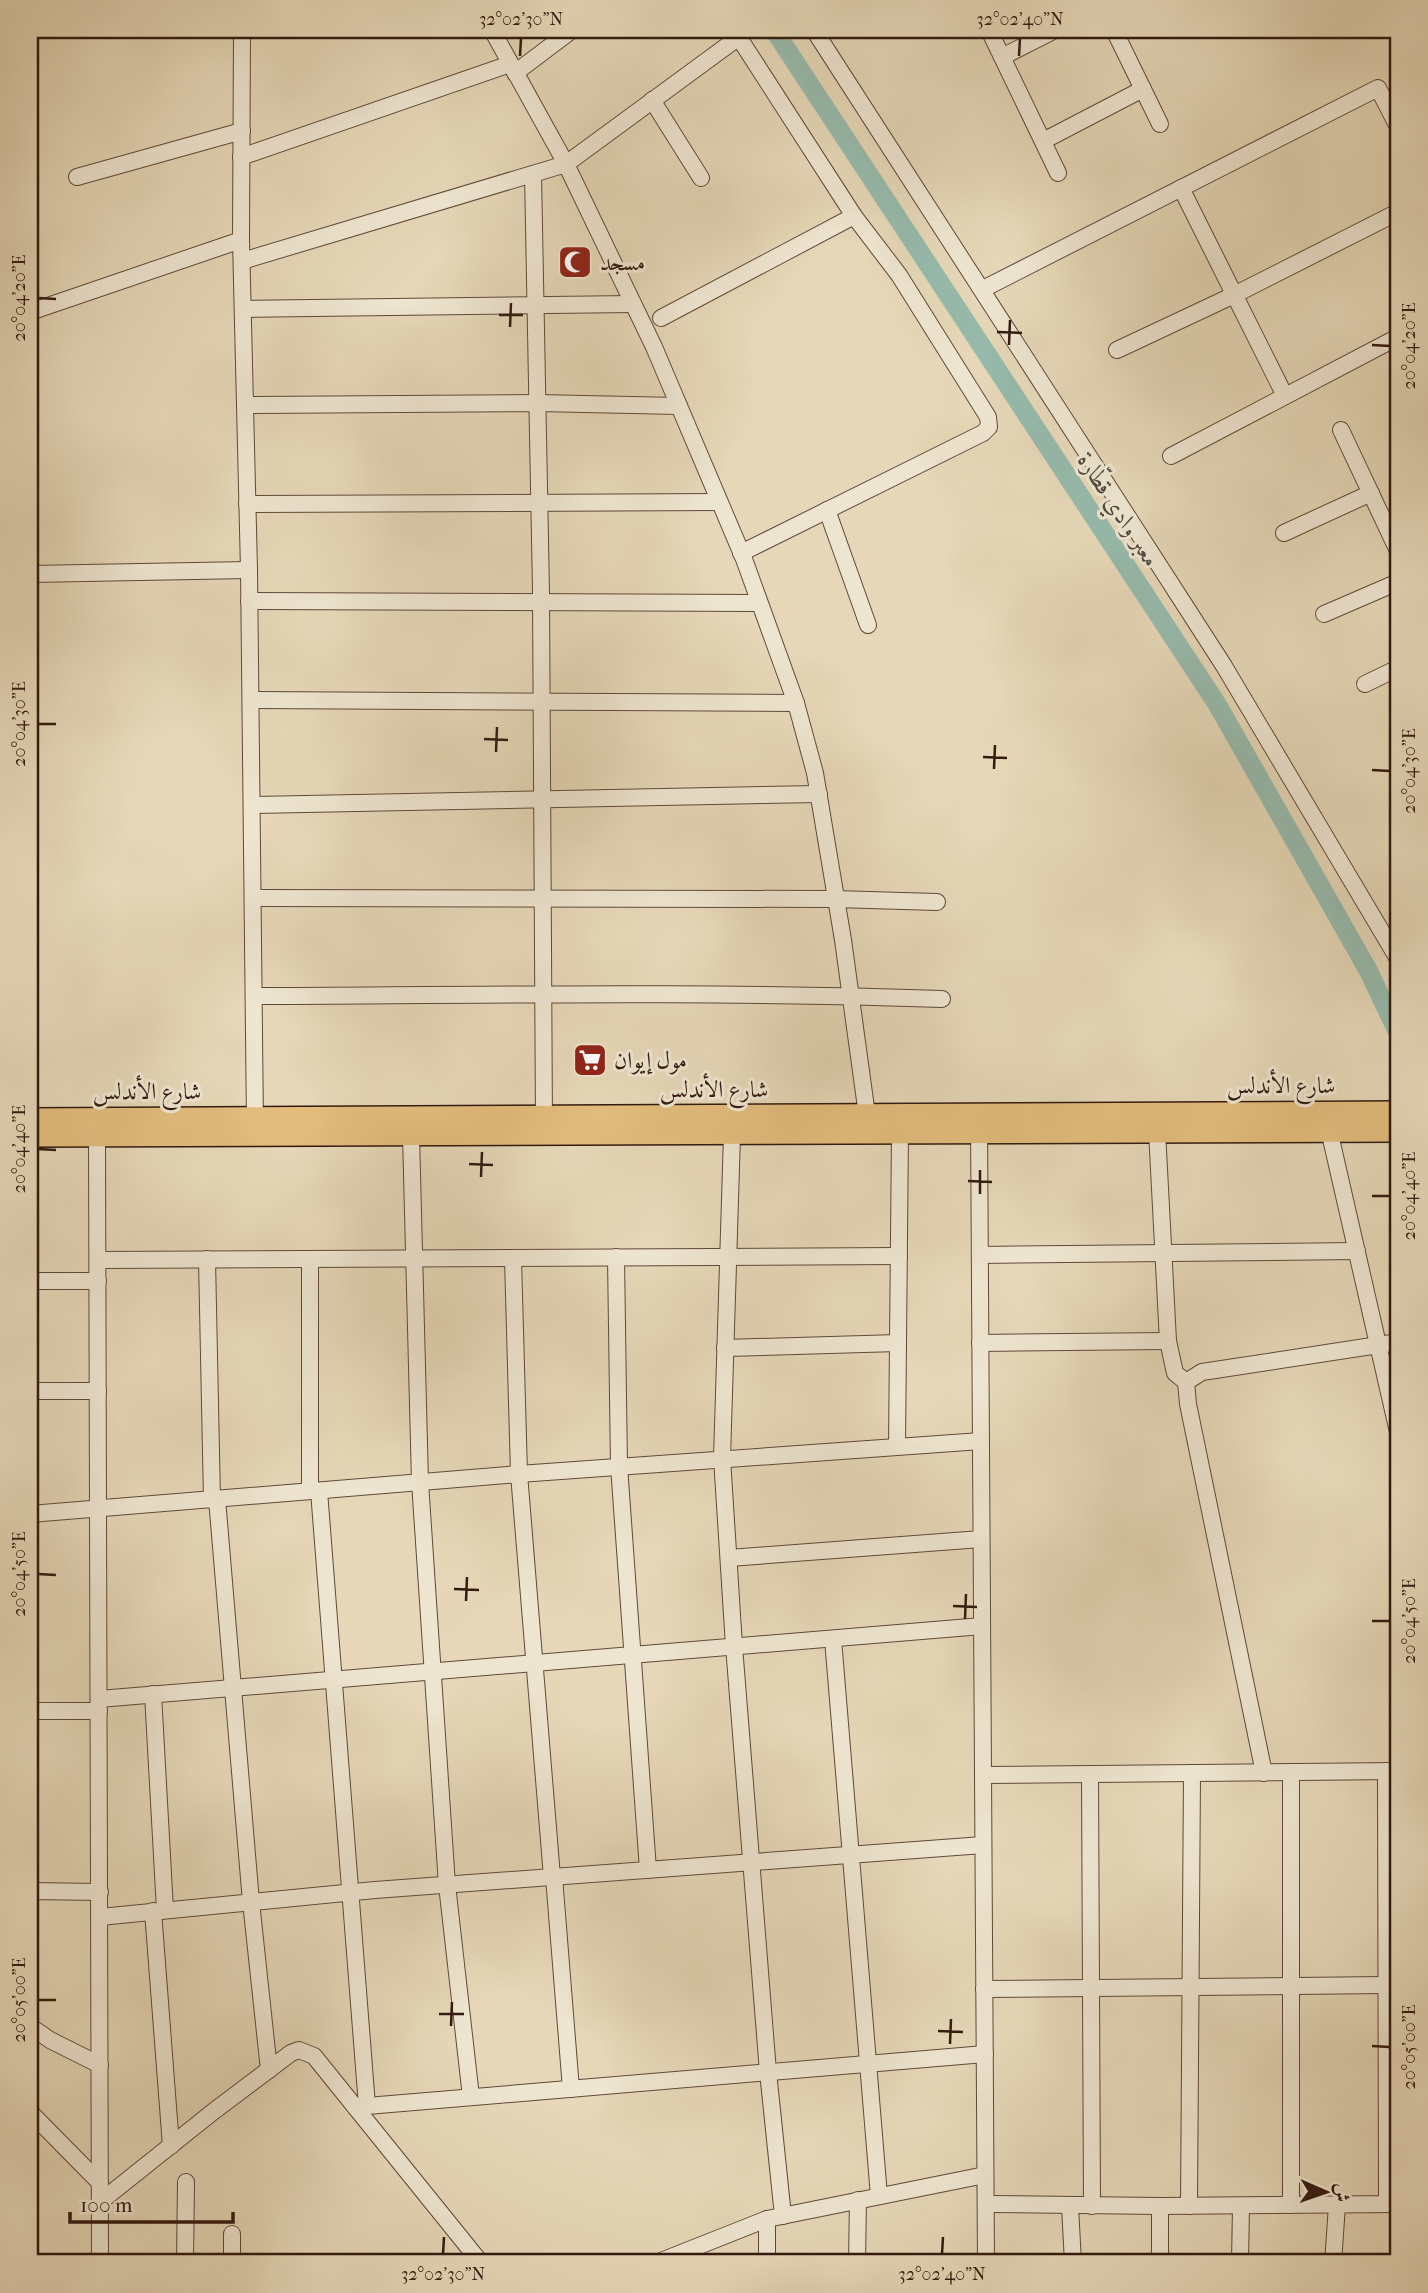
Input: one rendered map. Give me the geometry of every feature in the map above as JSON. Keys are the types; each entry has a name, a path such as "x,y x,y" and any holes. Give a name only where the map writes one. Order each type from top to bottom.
{"main road":[{"name":"شارع الأندلس","path":"30,1119 255,1126 411,1135 544,1125 732,1135 900,1133 979,1124 1242,1111 1398,1112"},
{"name":"شارع الأندلس","path":"30,1136 97,1136 255,1126 544,1125 867,1115 979,1124 1157,1131 1398,1131"}],"street":[{"path":"242,30 241,240 249,570 255,1126"},
{"path":"492,30 565,164 633,304 741,553 796,703 816,773 867,1115"},
{"path":"242,157 513,68 572,30"},
{"path":"814,30 1224,666 1398,959"},
{"path":"989,30 1058,173"},
{"path":"1002,57 1055,30"},
{"path":"1114,30 1160,124"},
{"path":"242,261 565,164 652,100 736,33 854,216 899,275 988,418 989,426 983,433 741,553"},
{"path":"983,289 1378,88 1398,127"},
{"path":"1043,141 1143,89"},
{"path":"652,100 701,178"},
{"path":"77,177 242,131"},
{"path":"533,174 541,603 544,1125"},
{"path":"1181,188 1285,396"},
{"path":"1117,351 1398,212"},
{"path":"661,318 854,216"},
{"path":"30,312 241,240"},
{"path":"243,309 633,304"},
{"path":"1171,456 1398,337"},
{"path":"245,405 537,403 679,406"},
{"path":"1341,430 1398,551"},
{"path":"1284,533 1371,494"},
{"path":"247,505 719,502"},
{"path":"827,510 868,625"},
{"path":"30,575 249,570"},
{"path":"1325,614 1398,582"},
{"path":"249,601 759,603"},
{"path":"1365,684 1398,668"},
{"path":"251,700 796,703"},
{"path":"252,805 819,794"},
{"path":"253,898 835,899 937,902"},
{"path":"254,996 544,994 942,999"},
{"path":"979,1124 986,2263"},
{"path":"1329,1130 1398,1432"},
{"path":"1157,1131 1168,1341 1175,1373 1186,1382 1188,1404 1264,1773"},
{"path":"897,1446 900,1133"},
{"path":"411,1135 420,1482 447,1885 471,2097"},
{"path":"732,1135 722,1458 751,1862 783,2216"},
{"path":"97,1136 102,2261"},
{"path":"980,1255 1357,1251"},
{"path":"98,1259 899,1256"},
{"path":"616,1257 618,1466 648,1870"},
{"path":"207,1259 215,1499 268,2070"},
{"path":"310,1259 314,1491 335,1678 351,1892 361,2107"},
{"path":"513,1259 519,1474 571,2089"},
{"path":"30,1281 98,1281"},
{"path":"980,1343 1168,1341"},
{"path":"1186,1382 1202,1372 1398,1342"},
{"path":"726,1348 898,1343"},
{"path":"30,1391 98,1391"},
{"path":"30,1514 722,1458 981,1441"},
{"path":"729,1558 981,1539"},
{"path":"30,1711 99,1705 153,1694 982,1626"},
{"path":"833,1639 879,2196"},
{"path":"153,1694 159,1911 171,2146"},
{"path":"983,1775 1392,1771 1387,1985 1393,2204 986,2204"},
{"path":"1291,1772 1291,2205"},
{"path":"1189,2206 1192,1773"},
{"path":"1090,1774 1092,2206"},
{"path":"100,1917 351,1892 983,1845"},
{"path":"30,1891 100,1892"},
{"path":"984,1989 1387,1985"},
{"path":"30,2026 50,2040 100,2065"},
{"path":"100,2202 291,2053 306,2051 314,2056 361,2107 481,2263"},
{"path":"361,2107 985,2054"},
{"path":"30,2112 100,2183"},
{"path":"656,2263 678,2259 766,2219 985,2175"},
{"path":"185,2263 186,2182"},
{"path":"858,2200 858,2263"},
{"path":"1333,2263 1337,2205"},
{"path":"1070,2206 1073,2263"},
{"path":"1160,2206 1160,2263"},
{"path":"1240,2263 1241,2206"},
{"path":"766,2219 767,2263"},
{"path":"232,2234 232,2263"}],"waterway":[{"name":"معبر وادي قطّارة","path":"774,30 1217,704 1368,970 1398,1033"}],"place":[{"name":"مسجد","path":"575,262"},
{"name":"مول إيوان","path":"590,1060"}]}
